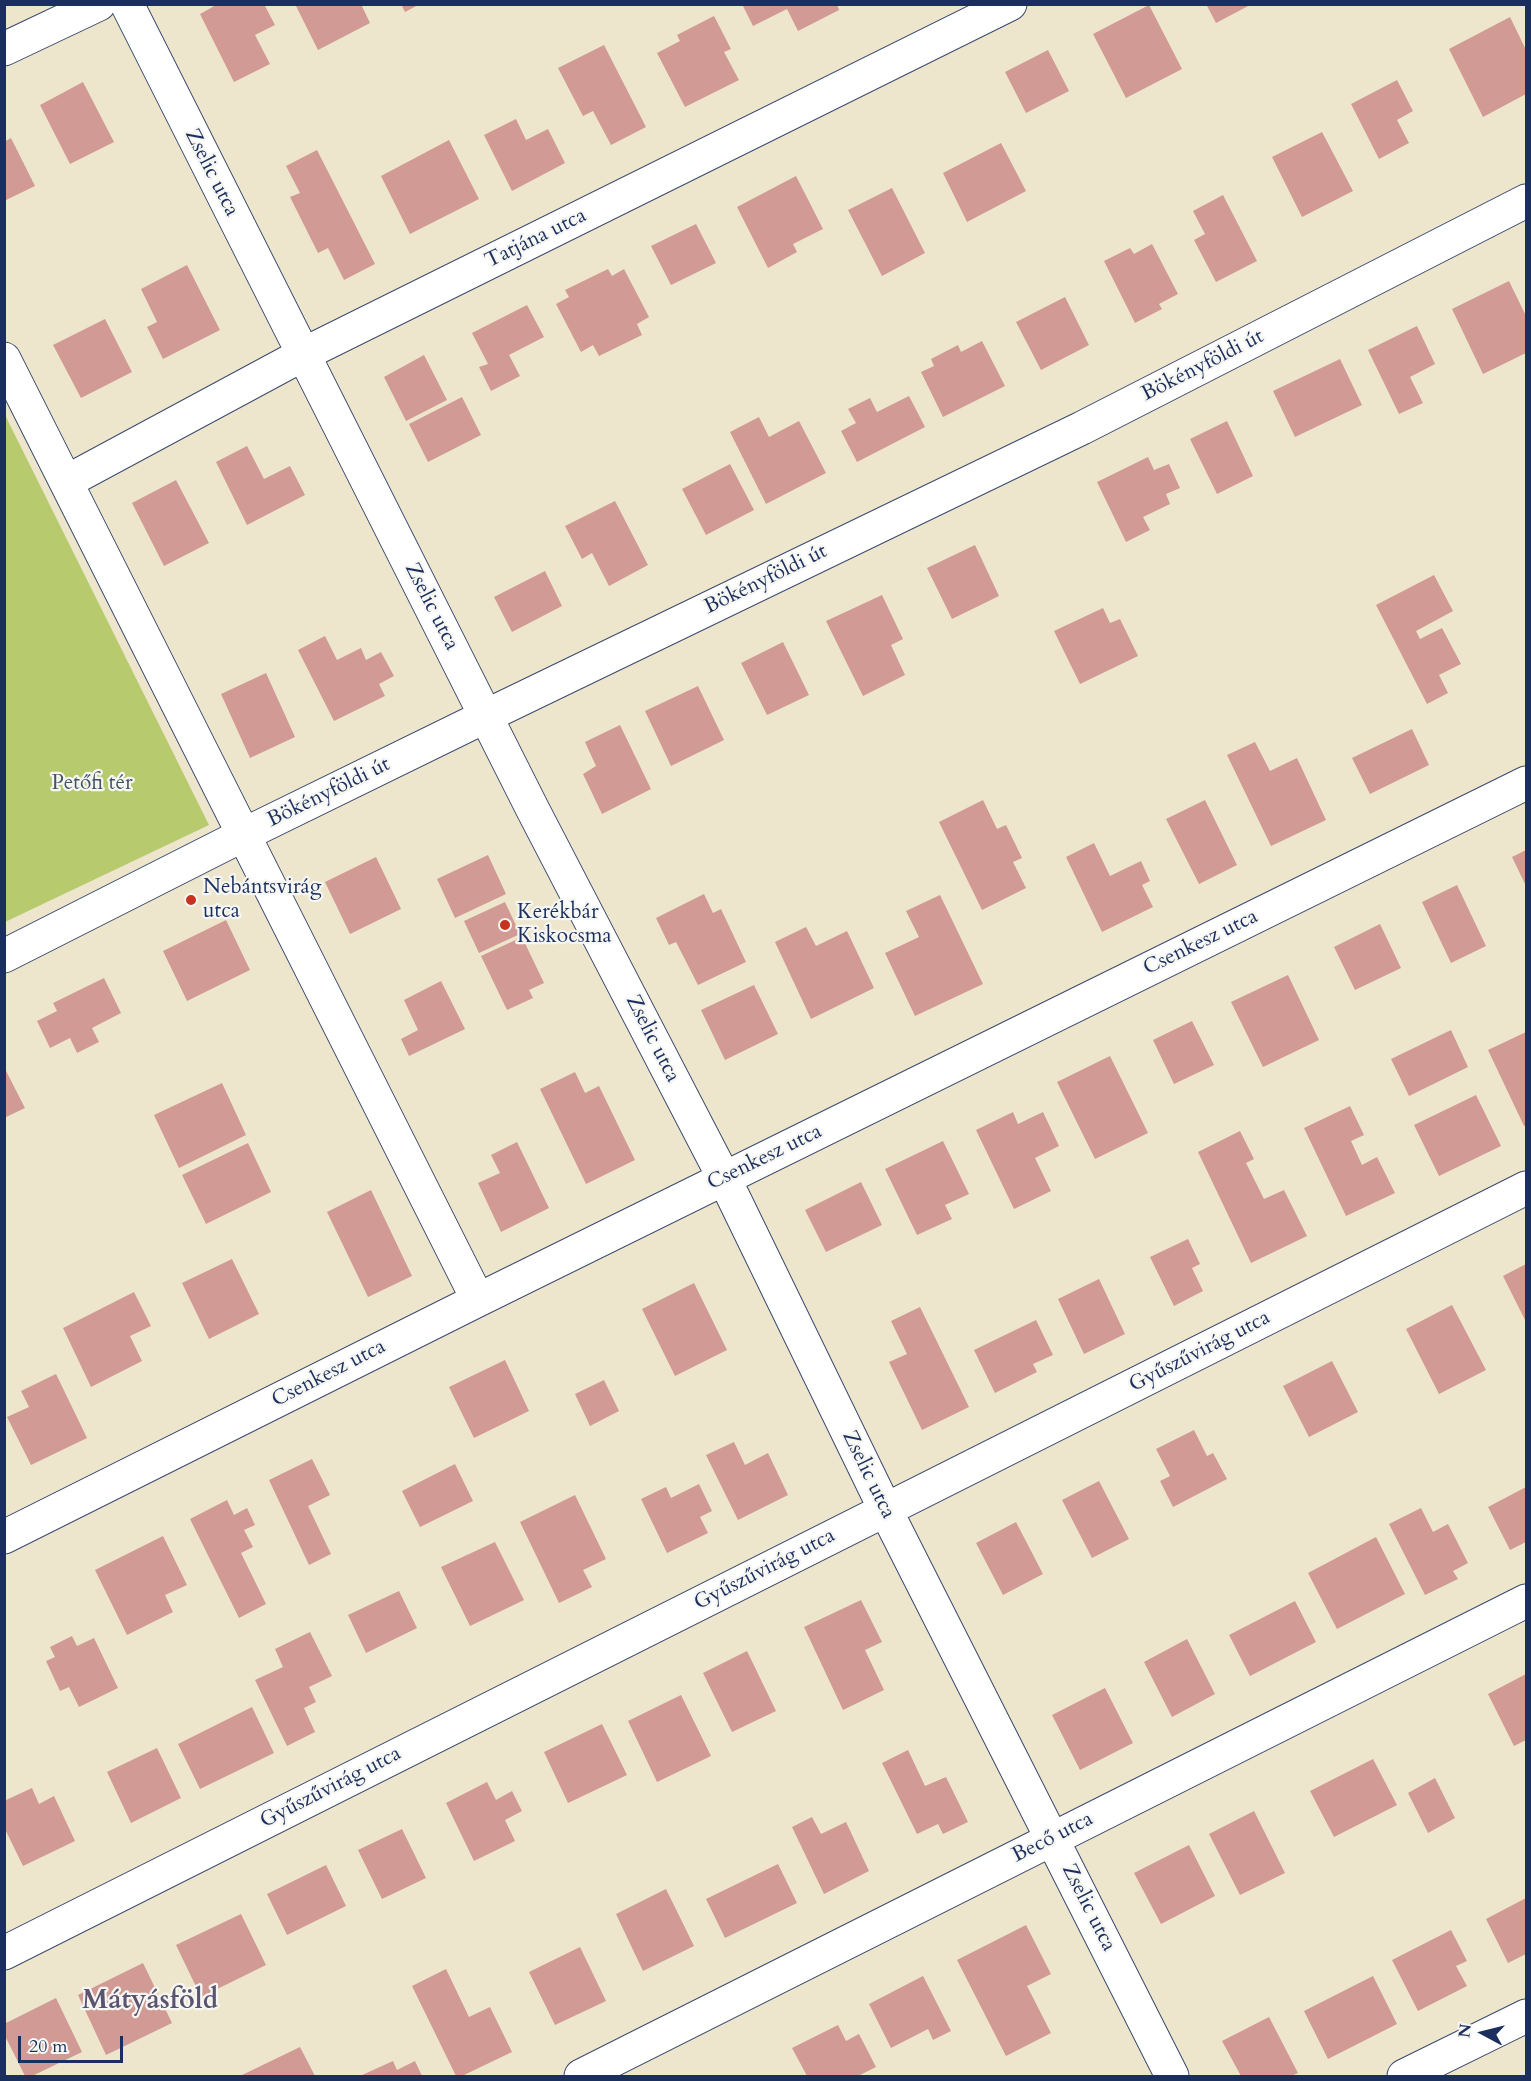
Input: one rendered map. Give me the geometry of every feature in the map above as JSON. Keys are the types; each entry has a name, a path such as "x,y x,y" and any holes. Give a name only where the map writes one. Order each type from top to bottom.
{"street":[{"path":"4,49 99,4"},
{"name":"Zselic utca","path":"127,4 486,716 724,1178 885,1509 1172,2076"},
{"name":"Tatjána utca","path":"66,482 302,354 1010,4"},
{"name":"Bökényföldi út","path":"4,956 486,716 1082,428 1527,201"},
{"path":"4,359 478,1300"},
{"name":"Csenkesz utca","path":"4,1537 724,1178 1527,783"},
{"name":"Gyűszűvirág utca","path":"4,1953 1527,1188"},
{"name":"Becő utca","path":"581,2076 1527,1601"},
{"path":"1404,2076 1527,2016"}],"green space":[{"name":"Petőfi tér","path":"4,413 209,825 5,922 4,922"}],"building":[{"path":"218,4 264,4 275,25 255,35 270,64 234,82 200,14"},
{"path":"295,4 361,4 370,23 318,50"},
{"path":"401,4 420,4 405,12"},
{"path":"742,4 837,4 839,10 798,31 787,9 753,26"},
{"path":"1206,4 1252,4 1216,23"},
{"path":"1149,5 1182,69 1126,98 1093,34"},
{"path":"714,16 731,49 724,52 739,80 685,107 657,53 680,41 677,35"},
{"path":"1510,17 1526,50 1526,94 1483,117 1449,49"},
{"path":"604,45 646,127 611,145 593,111 583,116 558,68"},
{"path":"1048,50 1069,91 1026,113 1005,72"},
{"path":"1397,80 1413,111 1397,120 1409,143 1379,159 1351,104"},
{"path":"83,82 114,142 70,164 40,105"},
{"path":"516,119 526,140 548,129 565,163 512,191 484,135"},
{"path":"1322,132 1353,191 1302,217 1272,157"},
{"path":"11,138 35,186 4,201 4,142"},
{"path":"449,140 479,199 410,234 381,176"},
{"path":"1001,143 1026,191 967,222 943,173"},
{"path":"317,150 375,264 344,280 328,248 318,253 290,197 300,193 286,166"},
{"path":"796,176 823,229 793,244 797,252 768,268 737,207"},
{"path":"892,188 925,253 882,276 848,210"},
{"path":"1223,195 1257,261 1216,282 1194,240 1205,234 1193,211"},
{"path":"696,224 716,263 671,285 651,246"},
{"path":"1152,244 1178,294 1159,304 1162,309 1135,323 1104,261 1130,248 1134,254"},
{"path":"187,265 220,330 163,359 147,327 157,322 141,289"},
{"path":"608,269 612,276 624,269 649,317 637,324 642,335 599,356 593,345 581,352 556,304 569,297 565,290"},
{"path":"1509,281 1526,316 1526,353 1483,374 1452,309"},
{"path":"1065,297 1089,345 1041,370 1016,322"},
{"path":"527,305 544,337 509,355 520,376 491,391 479,367 488,364 472,333"},
{"path":"105,319 132,372 81,398 53,345"},
{"path":"1417,326 1435,364 1410,377 1423,403 1399,414 1368,350"},
{"path":"982,341 1005,386 943,417 921,372 934,366 931,359 958,345 961,352"},
{"path":"424,355 447,400 406,421 384,377"},
{"path":"1340,359 1362,405 1295,437 1273,391"},
{"path":"909,396 925,427 857,462 841,431 856,423 848,409 870,398 877,412"},
{"path":"462,397 481,435 428,462 409,424"},
{"path":"759,417 769,437 799,421 826,473 766,504 730,432"},
{"path":"1227,421 1253,476 1217,494 1190,439"},
{"path":"247,446 264,479 290,466 305,495 247,525 216,462"},
{"path":"1148,457 1154,470 1169,464 1180,488 1166,494 1170,504 1143,517 1150,530 1126,542 1097,482"},
{"path":"730,464 754,510 706,535 682,489"},
{"path":"176,480 209,543 164,566 132,503"},
{"path":"615,501 648,565 609,586 592,553 582,559 565,526"},
{"path":"975,545 999,596 952,619 927,568"},
{"path":"545,571 562,606 512,632 494,597"},
{"path":"1434,575 1453,611 1416,631 1420,639 1442,628 1461,664 1439,675 1448,693 1427,704 1376,605"},
{"path":"882,595 903,639 891,645 905,675 863,696 826,621"},
{"path":"1103,608 1110,623 1120,619 1138,656 1080,684 1054,631"},
{"path":"325,636 337,660 361,648 366,660 381,652 394,676 379,684 385,696 334,721 298,650"},
{"path":"783,642 809,695 767,715 741,663"},
{"path":"266,673 295,737 250,758 221,694"},
{"path":"698,686 724,740 671,766 645,711"},
{"path":"620,725 651,789 602,814 583,774 596,766 585,742"},
{"path":"1412,729 1429,765 1370,794 1352,758"},
{"path":"1255,742 1270,771 1297,758 1326,820 1271,846 1227,755"},
{"path":"983,800 997,829 1006,825 1022,858 1013,862 1026,888 982,910 939,822"},
{"path":"1205,800 1237,865 1199,884 1166,819"},
{"path":"1094,843 1110,876 1141,861 1150,881 1142,885 1153,907 1102,932 1066,857"},
{"path":"1526,850 1526,886 1512,857"},
{"path":"488,855 506,894 455,918 437,879"},
{"path":"376,857 401,909 350,934 325,882"},
{"path":"1457,885 1486,946 1451,963 1422,902"},
{"path":"704,894 713,913 721,909 746,962 698,985 676,942 669,945 656,918"},
{"path":"940,895 983,984 915,1016 885,953 919,937 906,911"},
{"path":"505,902 520,934 479,953 464,921"},
{"path":"226,920 250,970 187,1001 163,951"},
{"path":"1380,924 1401,968 1355,990 1334,947"},
{"path":"806,927 816,946 847,931 874,988 811,1019 775,942"},
{"path":"522,937 544,983 529,990 533,998 507,1010 481,956"},
{"path":"1288,975 1319,1040 1263,1067 1231,1002"},
{"path":"104,978 121,1013 92,1028 99,1042 77,1053 70,1038 50,1048 37,1021 57,1011 53,1003"},
{"path":"441,981 465,1029 409,1056 401,1039 418,1030 404,1000"},
{"path":"754,985 778,1034 725,1060 701,1010"},
{"path":"1192,1021 1214,1065 1174,1084 1153,1040"},
{"path":"1451,1030 1468,1067 1409,1096 1391,1059"},
{"path":"1526,1032 1526,1125 1524,1126 1488,1050"},
{"path":"1110,1056 1148,1133 1095,1159 1057,1082"},
{"path":"4,1067 25,1108 4,1118"},
{"path":"575,1072 585,1093 599,1086 635,1160 586,1184 540,1089"},
{"path":"222,1083 246,1135 179,1168 154,1115"},
{"path":"1476,1095 1501,1146 1439,1176 1414,1125"},
{"path":"1350,1106 1364,1135 1351,1141 1362,1165 1377,1157 1395,1193 1346,1216 1304,1128"},
{"path":"1013,1112 1018,1124 1043,1112 1059,1146 1035,1158 1051,1191 1014,1209 976,1130"},
{"path":"1240,1131 1254,1159 1246,1163 1264,1199 1284,1190 1307,1236 1251,1263 1198,1152"},
{"path":"943,1141 969,1194 945,1205 952,1219 917,1235 885,1169"},
{"path":"517,1142 549,1208 501,1232 478,1183 500,1173 491,1155"},
{"path":"248,1143 271,1192 206,1224 182,1175"},
{"path":"861,1182 882,1225 826,1252 805,1210"},
{"path":"371,1190 412,1276 368,1297 327,1212"},
{"path":"1188,1239 1200,1264 1192,1268 1203,1291 1174,1306 1150,1257"},
{"path":"232,1259 259,1314 209,1339 182,1283"},
{"path":"1526,1264 1526,1322 1503,1276"},
{"path":"1099,1279 1125,1334 1084,1354 1058,1299"},
{"path":"694,1283 727,1350 675,1376 642,1309"},
{"path":"134,1292 151,1326 130,1336 142,1361 91,1387 63,1328"},
{"path":"1452,1305 1486,1370 1439,1394 1406,1329"},
{"path":"920,1307 969,1407 922,1430 889,1362 907,1354 891,1321"},
{"path":"1036,1320 1053,1355 1033,1364 1037,1372 995,1393 974,1350"},
{"path":"505,1360 529,1411 474,1438 449,1387"},
{"path":"1332,1361 1358,1412 1309,1437 1283,1386"},
{"path":"56,1374 87,1438 31,1465 7,1417 29,1407 21,1391"},
{"path":"604,1380 619,1411 590,1426 575,1394"},
{"path":"1194,1430 1207,1456 1213,1453 1227,1479 1173,1507 1160,1481 1170,1476 1156,1449"},
{"path":"734,1442 745,1465 768,1453 788,1495 738,1520 706,1455"},
{"path":"312,1459 330,1495 308,1506 331,1554 309,1565 269,1480"},
{"path":"455,1464 473,1501 420,1527 402,1491"},
{"path":"1099,1481 1129,1539 1092,1558 1062,1500"},
{"path":"699,1484 712,1511 700,1517 708,1533 667,1553 641,1499 666,1487 671,1498"},
{"path":"1526,1487 1526,1542 1510,1550 1488,1507"},
{"path":"575,1495 606,1559 583,1570 592,1587 559,1603 520,1522"},
{"path":"227,1500 234,1515 247,1508 255,1525 244,1530 253,1547 241,1553 266,1604 239,1618 190,1519"},
{"path":"1421,1508 1433,1532 1448,1524 1468,1563 1453,1571 1458,1579 1425,1595 1389,1524"},
{"path":"1016,1522 1043,1574 1003,1595 976,1543"},
{"path":"163,1536 187,1585 165,1595 173,1612 127,1635 95,1570"},
{"path":"1376,1537 1405,1594 1337,1629 1308,1573"},
{"path":"495,1542 524,1600 470,1626 441,1567"},
{"path":"399,1591 417,1628 366,1653 348,1615"},
{"path":"861,1600 882,1642 865,1650 884,1690 843,1710 804,1627"},
{"path":"1295,1601 1316,1642 1250,1676 1229,1635"},
{"path":"310,1632 332,1676 309,1687 316,1702 304,1708 315,1732 287,1746 255,1680 283,1667 275,1649"},
{"path":"72,1636 77,1646 94,1638 118,1688 79,1707 69,1687 60,1691 46,1661 55,1657 50,1647"},
{"path":"1187,1639 1215,1694 1172,1717 1144,1662"},
{"path":"747,1651 776,1711 732,1732 703,1673"},
{"path":"1526,1674 1526,1740 1514,1746 1488,1694"},
{"path":"1105,1688 1133,1743 1080,1770 1052,1715"},
{"path":"681,1695 711,1756 657,1782 628,1721"},
{"path":"252,1707 274,1753 200,1789 178,1744"},
{"path":"602,1724 627,1775 568,1803 544,1752"},
{"path":"157,1748 181,1798 131,1823 107,1772"},
{"path":"908,1750 925,1786 946,1777 968,1822 943,1834 938,1824 917,1834 882,1763"},
{"path":"1373,1759 1397,1805 1334,1837 1310,1791"},
{"path":"1435,1778 1455,1818 1428,1833 1408,1793"},
{"path":"487,1782 496,1800 512,1791 522,1811 505,1820 515,1841 474,1861 446,1803"},
{"path":"32,1788 39,1804 54,1796 75,1841 23,1866 4,1827 4,1801"},
{"path":"1254,1811 1285,1873 1240,1895 1209,1834"},
{"path":"812,1817 821,1834 846,1822 869,1871 824,1894 792,1827"},
{"path":"402,1829 426,1878 382,1899 358,1850"},
{"path":"1189,1845 1215,1896 1161,1924 1134,1873"},
{"path":"778,1864 797,1903 725,1938 706,1899"},
{"path":"326,1865 346,1906 287,1935 267,1894"},
{"path":"666,1889 694,1946 643,1971 616,1914"},
{"path":"1526,1898 1526,1954 1508,1963 1486,1919"},
{"path":"241,1914 266,1965 201,1997 176,1945"},
{"path":"1026,1925 1051,1974 1027,1986 1051,2033 1006,2056 957,1960"},
{"path":"1451,1930 1467,1961 1456,1966 1467,1986 1418,2011 1392,1960"},
{"path":"580,1947 606,2001 555,2025 529,1972"},
{"path":"143,1963 172,2023 106,2055 78,1995"},
{"path":"446,1969 469,2017 490,2007 512,2052 462,2076 456,2076 412,1986"},
{"path":"923,1976 951,2031 933,2040 928,2029 891,2048 869,2004"},
{"path":"1373,1976 1397,2024 1328,2059 1304,2011"},
{"path":"56,1998 82,2052 32,2076 25,2076 4,2034 4,2024"},
{"path":"1269,2017 1298,2073 1291,2076 1241,2076 1222,2041"},
{"path":"838,2025 846,2041 859,2034 876,2067 858,2076 807,2076 792,2048"},
{"path":"300,2047 315,2076 240,2076"},
{"path":"393,2061 397,2070 415,2061 422,2076 360,2076"}],"place":[{"name":"Nebántsvirág utca","path":"191,900"},
{"name":"Kerékbár Kiskocsma","path":"505,925"}],"district":[{"name":"Mátyásföld","path":"150,2002"}]}
